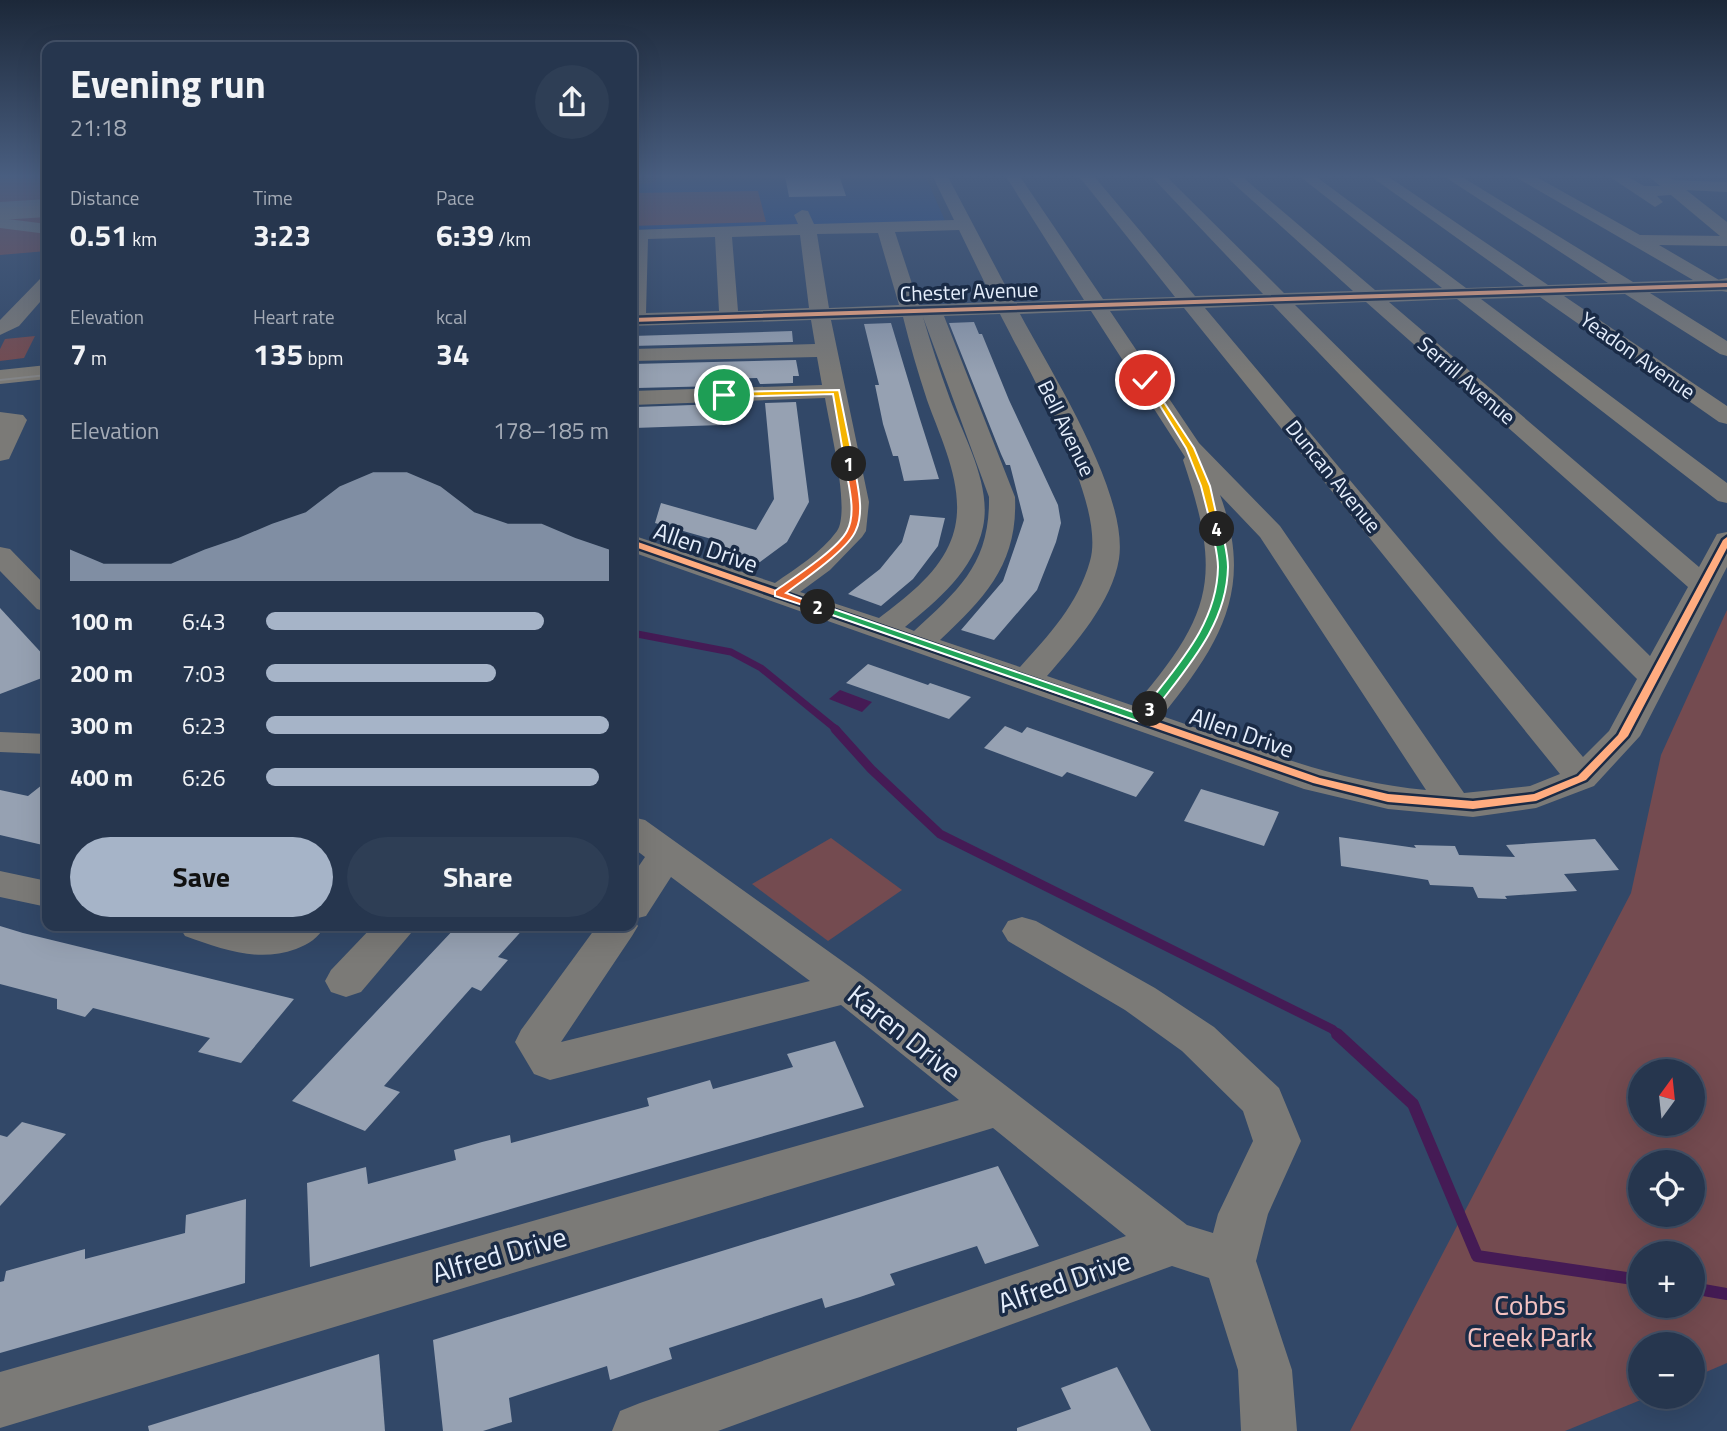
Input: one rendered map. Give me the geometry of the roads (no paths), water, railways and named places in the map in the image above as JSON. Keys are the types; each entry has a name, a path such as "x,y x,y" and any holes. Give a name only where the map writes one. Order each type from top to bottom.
{"street":[{"path":"637,268 639,242"},
{"path":"724,242 729,318"},
{"path":"778,594 820,564 852,531 856,502 808,242"},
{"path":"890,242 909,299 921,312 1002,497 1004,516 987,574 968,597 920,642"},
{"name":"Bell Avenue","path":"972,242 1092,476 1101,501 1107,539 1105,559 1089,600 1067,634 1027,679"},
{"path":"1055,242 1190,448 1270,532 1453,803"},
{"name":"Duncan Avenue","path":"1141,242 1582,778"},
{"path":"1223,242 1509,535 1654,678"},
{"name":"Serrill Avenue","path":"1308,242 1703,585"},
{"path":"1391,242 1727,495"},
{"name":"Yeadon Avenue","path":"1474,242 1727,417"},
{"path":"1554,242 1727,350"},
{"path":"1640,242 1724,285"},
{"path":"1692,242 1713,257"},
{"name":"Chester Avenue","path":"637,320 1724,285"},
{"path":"0,329 12,322 42,289"},
{"path":"883,630 931,591 952,566 963,547 972,510 967,481 921,312"},
{"path":"637,355 828,350"},
{"path":"0,377 42,373"},
{"path":"637,398 836,391"},
{"path":"0,419 15,421 0,454"},
{"path":"1141,719 1192,653 1214,615 1223,567 1217,528 1190,448"},
{"name":"Allen Drive","path":"637,545 1317,781 1388,798 1473,805 1536,797 1582,778 1623,736 1727,540"},
{"path":"0,555 42,598"},
{"path":"0,742 42,744"},
{"name":"Karen Drive","path":"637,833 848,987 1172,1243"},
{"path":"637,899 667,854"},
{"path":"0,884 42,893"},
{"path":"215,931 256,944 280,941 297,931"},
{"path":"346,981 392,931"},
{"path":"615,931 537,1042 550,1062 848,987"},
{"path":"1022,931 1140,999 1198,1039 1264,1101 1277,1141 1244,1214 1230,1261 1265,1370 1269,1431"},
{"name":"Alfred Drive","path":"0,1400 998,1108"},
{"path":"1172,1243 1230,1261"},
{"name":"Alfred Drive","path":"639,1431 1172,1243"}],"waterway":[{"path":"637,634 731,652 761,668 837,730"},
{"path":"835,729 871,769 940,834 1332,1029 1339,1035"},
{"path":"1337,1034 1413,1104 1477,1256 1628,1278"},
{"path":"1705,1290 1727,1294"}],"tram line":[{"path":"637,322 1727,286"},
{"path":"0,380 42,376"}],"park label":[{"name":"Cobbs Creek Park","path":"1530,1320"}]}
